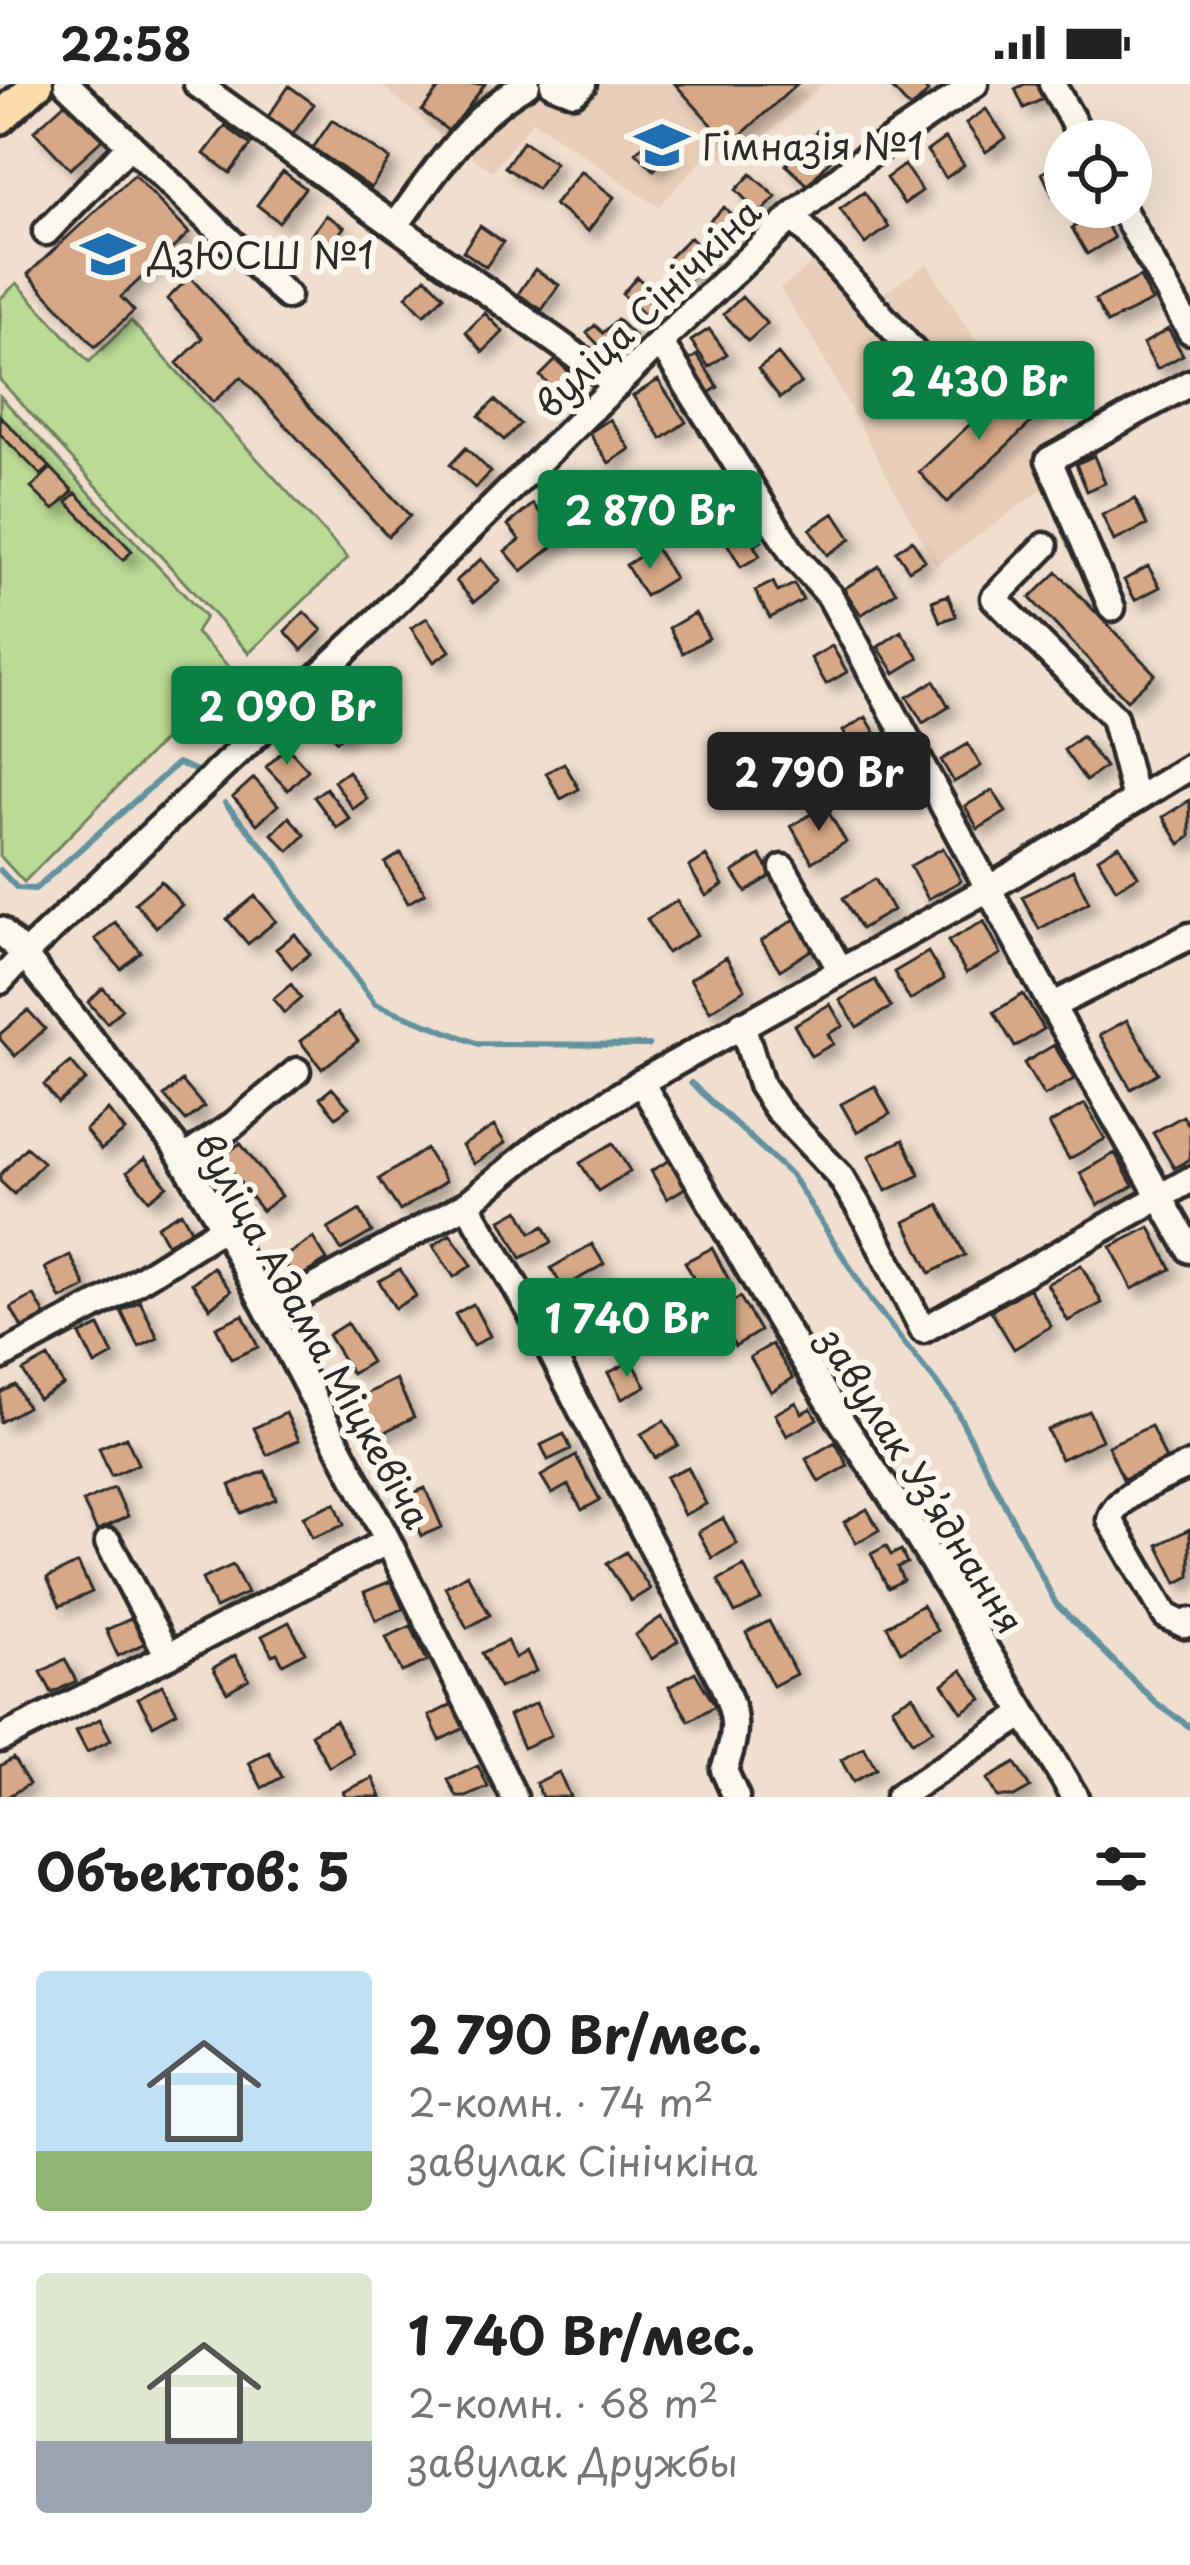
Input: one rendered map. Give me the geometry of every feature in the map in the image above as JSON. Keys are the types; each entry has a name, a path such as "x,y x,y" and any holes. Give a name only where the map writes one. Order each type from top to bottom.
{"main road":[{"path":"0,118 37,84"}],"street":[{"path":"67,84 287,296"},
{"path":"197,84 617,385"},
{"path":"396,225 453,147 500,99 527,84"},
{"path":"553,84 574,92 584,84"},
{"name":"вуліца Сінічкіна","path":"0,981 793,217 863,158 975,84"},
{"path":"1052,84 1072,120"},
{"path":"46,232 130,145"},
{"path":"793,217 958,402"},
{"path":"1132,228 1190,331"},
{"path":"660,341 795,556 830,596 1190,1250"},
{"path":"1112,608 1049,460 1190,382"},
{"path":"1045,546 994,598 1114,717 1135,799"},
{"path":"269,1312 467,1204 542,1143 641,1082 990,888 1190,767"},
{"path":"783,868 840,969"},
{"name":"вуліца Адама Міцкевіча","path":"0,930 183,1159 224,1227 388,1541 514,1797"},
{"path":"1052,1006 1190,936"},
{"path":"742,1024 761,1085 777,1109 840,1176 923,1330 1190,1180"},
{"path":"183,1159 233,1126 297,1071"},
{"name":"завулак Узʼяднання","path":"641,1082 767,1300 1076,1797"},
{"path":"467,1204 530,1311 721,1680 736,1714 735,1740 724,1770 736,1797"},
{"path":"0,1357 114,1296 224,1227"},
{"path":"1190,1466 1124,1498 1113,1508 1110,1520 1166,1616 1184,1625 1190,1622"},
{"path":"0,1738 168,1657 388,1541"},
{"path":"108,1542 168,1657"},
{"path":"898,1797 1024,1714"}],"shaded area":[{"name":"Гімназія №1","path":"380,84 823,84 735,164 710,152 658,207 533,120 493,171 444,138"},
{"path":"831,244 874,300 927,264 991,365 1023,347 1073,435 1037,456 1050,484 936,566 815,343 780,288"}],"green space":[{"path":"17,283 89,362 131,321 348,558 249,653 0,380 0,299"},
{"path":"0,396 205,617 196,633 232,670 24,882 0,856"}],"building":[{"path":"442,84 485,84 450,132 422,111"},
{"path":"675,84 797,84 730,145"},
{"path":"888,84 921,84 928,92 911,109"},
{"path":"1040,84 1047,97 1024,108 1015,89"},
{"path":"289,86 314,104 290,138 265,121"},
{"path":"69,99 105,137 70,169 34,131"},
{"path":"986,109 1006,138 986,152 966,123"},
{"path":"332,120 390,159 371,188 313,148"},
{"path":"225,126 251,145 230,173 204,154"},
{"path":"817,131 839,150 808,185 786,165"},
{"path":"656,133 674,151 654,170 636,152"},
{"path":"945,138 964,165 946,178 927,151"},
{"path":"523,141 555,163 537,189 505,167"},
{"path":"904,165 922,191 904,204 886,178"},
{"path":"283,171 305,188 279,222 257,205"},
{"path":"581,171 614,197 588,231 554,205"},
{"path":"751,174 776,197 760,214 736,190"},
{"name":"ДзЮСШ №1","path":"134,175 189,233 121,297 134,311 95,347 28,274"},
{"path":"864,192 889,227 865,244 840,209"},
{"path":"724,207 743,227 725,244 706,224"},
{"path":"326,215 344,227 329,248 311,235"},
{"path":"480,226 503,242 486,267 463,251"},
{"path":"1072,228 1108,228 1114,238 1087,254"},
{"path":"690,237 710,258 689,279 668,259"},
{"path":"535,269 559,285 542,310 518,294"},
{"path":"190,277 410,516 388,536 241,377 213,402 177,363 203,338 167,299"},
{"path":"426,277 444,296 424,315 406,296"},
{"path":"637,277 662,301 647,317 622,294"},
{"path":"1140,277 1152,301 1107,323 1095,300"},
{"path":"742,297 767,324 748,341 724,314"},
{"path":"485,313 503,332 483,352 466,332"},
{"path":"617,319 634,336 611,358 587,333 595,325 603,333"},
{"path":"709,329 727,354 709,367 691,341"},
{"path":"1168,329 1183,355 1157,369 1143,344"},
{"path":"778,354 801,383 780,398 758,369"},
{"path":"697,355 718,387 703,397 682,365"},
{"path":"556,360 581,383 565,400 540,376"},
{"path":"658,380 686,422 662,439 633,396"},
{"path":"1012,385 1040,414 947,502 919,472"},
{"path":"495,400 520,424 504,440 479,416"},
{"path":"0,416 50,467 41,475 0,434"},
{"path":"610,419 630,449 609,463 589,433"},
{"path":"466,448 491,472 475,488 450,465"},
{"path":"1094,456 1105,483 1087,491 1076,464"},
{"path":"51,468 73,491 54,510 31,488"},
{"path":"568,471 593,506 572,521 546,487"},
{"path":"76,493 132,551 123,560 67,502"},
{"path":"1135,499 1147,525 1114,541 1102,515"},
{"path":"533,504 562,539 522,571 505,551 520,540 508,525"},
{"path":"834,513 851,539 827,555 810,529"},
{"path":"749,520 762,541 754,546 760,556 741,567 722,535"},
{"path":"912,540 925,560 909,570 896,551"},
{"path":"655,547 674,578 645,596 626,565"},
{"path":"481,559 500,581 474,602 456,581"},
{"path":"879,566 896,592 861,615 844,589"},
{"path":"1148,566 1160,587 1135,600 1124,580"},
{"path":"1057,572 1155,674 1127,700 1030,598"},
{"path":"773,582 778,592 794,584 803,600 770,618 755,591"},
{"path":"948,595 956,616 940,622 932,601"},
{"path":"304,612 322,630 302,650 285,631"},
{"path":"695,613 709,638 683,653 669,628"},
{"path":"427,618 450,651 434,662 411,628"},
{"path":"901,631 919,658 895,673 878,647"},
{"path":"832,646 847,672 826,684 811,658"},
{"path":"364,674 385,698 337,741 316,717"},
{"path":"934,681 949,707 923,723 907,697"},
{"path":"866,717 885,750 861,763 843,731"},
{"path":"1082,736 1105,767 1086,781 1064,750"},
{"path":"968,744 981,766 954,782 941,760"},
{"path":"287,747 308,770 288,790 266,767"},
{"path":"798,751 815,784 781,801 765,767"},
{"path":"564,763 579,789 561,799 546,773"},
{"path":"348,771 367,799 353,809 334,781"},
{"path":"254,778 278,805 257,824 233,797"},
{"path":"326,788 350,819 337,828 314,797"},
{"path":"993,790 1006,812 978,829 965,806"},
{"path":"1190,800 1190,837 1180,844 1163,817"},
{"path":"825,806 846,842 812,862 791,826"},
{"path":"289,817 305,835 289,851 272,834"},
{"path":"1119,845 1138,876 1116,889 1098,858"},
{"path":"943,848 961,881 928,899 910,866"},
{"path":"401,853 425,893 408,903 385,863"},
{"path":"760,855 772,875 746,892 733,872"},
{"path":"706,856 723,885 706,896 689,867"},
{"path":"1073,870 1089,902 1039,929 1022,897"},
{"path":"875,879 893,910 861,929 843,898"},
{"path":"161,881 182,905 156,927 135,903"},
{"path":"255,896 276,921 248,944 227,919"},
{"path":"677,901 697,935 667,953 647,919"},
{"path":"795,919 814,948 780,970 761,941"},
{"path":"984,921 1001,954 966,973 948,941"},
{"path":"115,922 141,952 121,969 95,939"},
{"path":"295,934 310,954 292,968 276,949"},
{"path":"928,952 944,979 910,1000 894,972"},
{"path":"726,957 745,989 710,1011 690,979"},
{"path":"875,980 891,1007 857,1027 840,1000"},
{"path":"291,984 301,998 284,1013 273,999"},
{"path":"103,988 122,1009 107,1023 88,1002"},
{"path":"1023,994 1044,1029 1015,1047 994,1012"},
{"path":"830,1004 843,1026 828,1034 833,1044 811,1056 794,1025"},
{"path":"28,1010 45,1029 15,1056 0,1034"},
{"path":"337,1013 358,1041 322,1069 300,1041"},
{"path":"1127,1020 1158,1073 1131,1089 1100,1035"},
{"path":"1054,1045 1074,1079 1044,1096 1024,1063"},
{"path":"71,1062 86,1080 58,1103 44,1085"},
{"path":"182,1081 204,1107 186,1121 164,1096"},
{"path":"875,1086 890,1114 857,1132 841,1104"},
{"path":"332,1088 349,1107 336,1117 320,1098"},
{"path":"1085,1104 1105,1139 1069,1159 1049,1124"},
{"path":"108,1110 125,1131 101,1150 85,1130"},
{"path":"1183,1116 1190,1127 1190,1159 1174,1168 1153,1133"},
{"path":"494,1126 505,1143 474,1164 462,1146"},
{"path":"903,1140 920,1175 886,1191 869,1156"},
{"path":"240,1143 281,1196 262,1211 221,1158"},
{"path":"613,1143 630,1171 598,1191 580,1163"},
{"path":"26,1147 43,1162 14,1194 0,1175"},
{"path":"426,1149 446,1181 400,1211 379,1179"},
{"path":"1115,1153 1133,1186 1098,1205 1080,1173"},
{"path":"145,1158 167,1186 149,1200 127,1172"},
{"path":"672,1159 688,1186 667,1199 651,1171"},
{"path":"939,1205 965,1255 930,1273 905,1222"},
{"path":"360,1210 372,1232 341,1250 328,1229"},
{"path":"519,1210 531,1233 544,1226 552,1242 521,1258 501,1220"},
{"path":"181,1212 191,1230 167,1244 157,1226"},
{"path":"1150,1227 1171,1269 1132,1289 1111,1247"},
{"path":"450,1234 472,1265 454,1277 433,1246"},
{"path":"313,1238 327,1260 295,1280 282,1258"},
{"path":"592,1244 604,1264 563,1288 551,1268"},
{"path":"712,1248 729,1280 702,1294 685,1262"},
{"path":"70,1255 86,1287 61,1299 45,1268"},
{"path":"1081,1265 1102,1303 1068,1321 1047,1284"},
{"path":"213,1267 231,1291 210,1308 192,1283"},
{"path":"400,1269 416,1296 395,1308 379,1281"},
{"path":"610,1280 633,1321 601,1339 578,1298"},
{"path":"1029,1288 1051,1326 1014,1349 991,1311"},
{"path":"34,1295 46,1317 23,1330 11,1308"},
{"path":"740,1297 760,1331 735,1346 715,1312"},
{"path":"140,1301 158,1338 139,1347 121,1311"},
{"path":"473,1304 490,1336 473,1346 455,1314"},
{"path":"243,1315 258,1347 231,1359 216,1327"},
{"path":"347,1323 371,1362 352,1374 328,1335"},
{"path":"99,1326 113,1355 95,1365 80,1335"},
{"path":"772,1344 793,1378 771,1392 750,1357"},
{"path":"48,1357 63,1385 38,1399 23,1371"},
{"path":"632,1361 646,1386 622,1399 608,1373"},
{"path":"396,1379 414,1417 376,1436 358,1398"},
{"path":"15,1385 27,1407 0,1422 0,1393"},
{"path":"796,1402 802,1413 811,1408 817,1419 787,1436 775,1414"},
{"path":"1089,1411 1102,1440 1061,1459 1047,1430"},
{"path":"286,1413 299,1440 267,1455 254,1428"},
{"path":"664,1421 678,1445 655,1458 641,1434"},
{"path":"1151,1426 1166,1460 1123,1479 1108,1446"},
{"path":"564,1434 571,1449 548,1460 541,1445"},
{"path":"126,1437 138,1464 111,1476 99,1448"},
{"path":"835,1442 848,1466 819,1482 806,1459"},
{"path":"576,1456 600,1500 582,1510 568,1485 552,1494 541,1476"},
{"path":"688,1467 706,1504 684,1515 666,1477"},
{"path":"265,1471 276,1499 241,1513 230,1485"},
{"path":"114,1488 128,1516 97,1531 83,1502"},
{"path":"425,1488 442,1527 421,1536 404,1497"},
{"path":"335,1503 344,1525 312,1538 303,1516"},
{"path":"867,1509 879,1530 856,1543 844,1522"},
{"path":"723,1518 737,1544 712,1558 698,1532"},
{"path":"1190,1529 1190,1576 1177,1583 1158,1545"},
{"path":"886,1546 891,1555 901,1550 907,1563 897,1567 903,1580 888,1588 871,1554"},
{"path":"626,1552 650,1589 631,1601 607,1564"},
{"path":"78,1563 92,1592 60,1606 47,1578"},
{"path":"233,1565 247,1593 215,1608 202,1579"},
{"path":"744,1566 761,1600 735,1613 718,1580"},
{"path":"467,1574 490,1615 467,1628 445,1587"},
{"path":"391,1581 403,1609 376,1620 364,1592"},
{"path":"922,1605 937,1631 901,1652 887,1626"},
{"path":"137,1616 149,1641 118,1656 106,1630"},
{"path":"661,1617 678,1641 652,1659 635,1635"},
{"path":"769,1621 796,1674 773,1686 746,1633"},
{"path":"289,1622 305,1652 283,1664 262,1636"},
{"path":"411,1626 427,1661 402,1672 386,1637"},
{"path":"507,1641 515,1658 527,1652 536,1671 499,1688 482,1653"},
{"path":"235,1655 249,1679 227,1692 213,1668"},
{"path":"65,1659 76,1681 52,1693 41,1672"},
{"path":"962,1670 982,1699 962,1712 943,1684"},
{"path":"695,1672 715,1706 689,1721 669,1687"},
{"path":"162,1685 177,1712 153,1725 138,1698"},
{"path":"913,1695 933,1730 912,1742 892,1707"},
{"path":"536,1703 551,1735 523,1748 509,1716"},
{"path":"453,1704 464,1728 440,1740 429,1716"},
{"path":"100,1719 111,1740 87,1752 76,1731"},
{"path":"335,1720 353,1753 329,1767 311,1734"},
{"path":"864,1747 876,1769 853,1782 841,1760"},
{"path":"269,1752 282,1777 262,1788 249,1763"},
{"path":"13,1758 29,1784 0,1797 0,1766"},
{"path":"1015,1763 1030,1788 1014,1797 997,1797 987,1779"},
{"path":"478,1766 488,1787 457,1797 448,1780"},
{"path":"559,1772 570,1797 542,1797 536,1783"},
{"path":"373,1778 381,1797 346,1797 343,1792"}],"waterway":[{"path":"0,870 17,888 35,889 178,763 197,771"},
{"path":"225,803 277,863 375,1004 479,1044 649,1045"},
{"path":"691,1083 792,1176 872,1302 953,1404 1056,1604 1156,1703 1190,1727"}],"place":[{"name":"Гімназія №1","path":"662,145"},
{"name":"ДзЮСШ №1","path":"108,254"}]}
